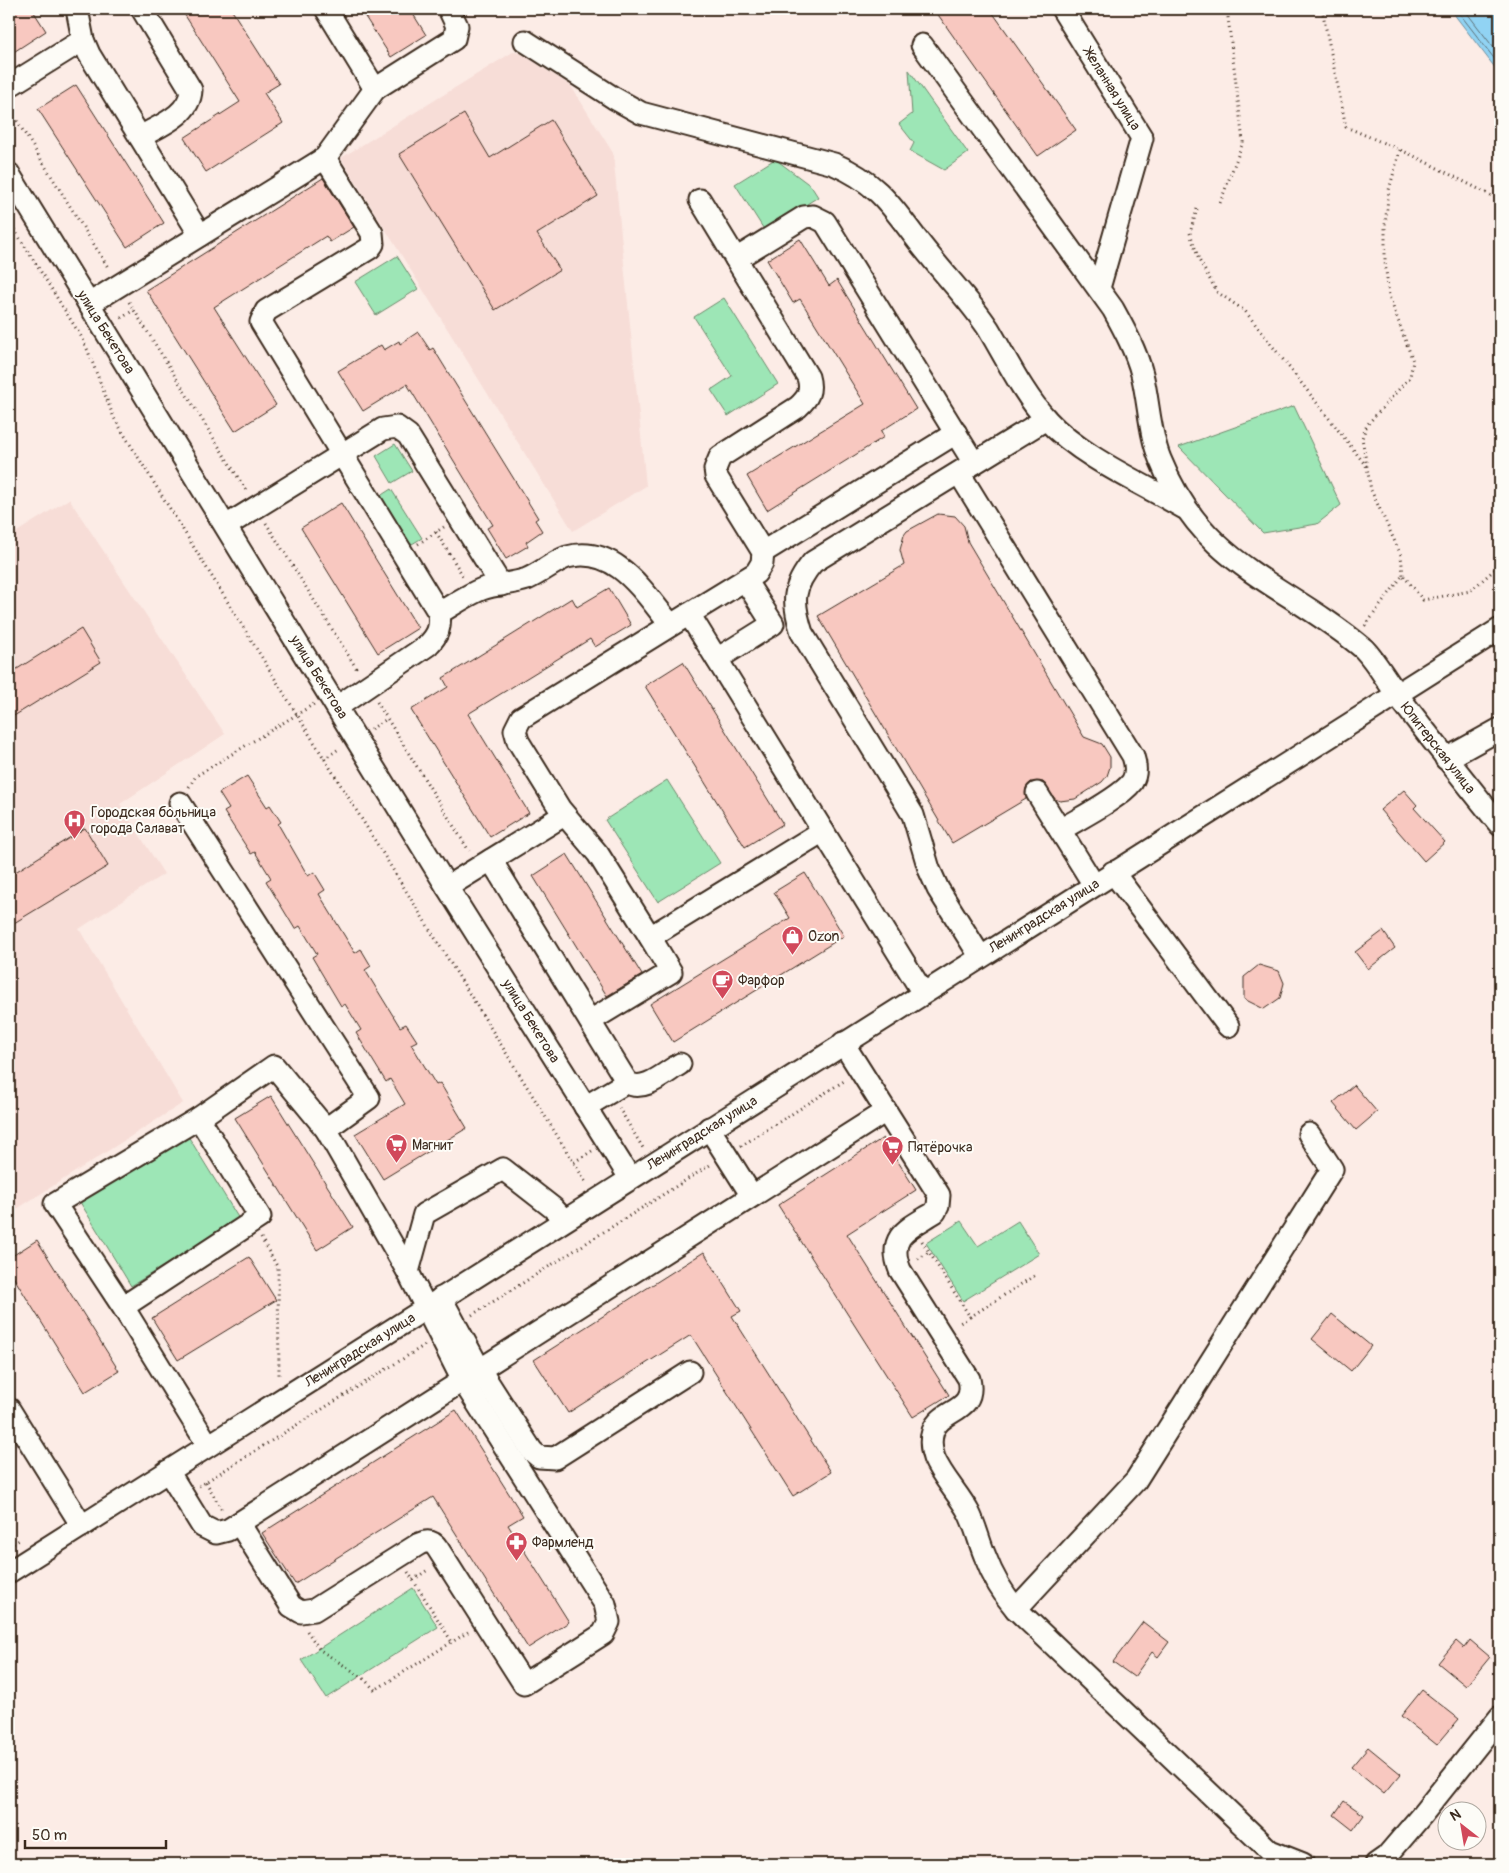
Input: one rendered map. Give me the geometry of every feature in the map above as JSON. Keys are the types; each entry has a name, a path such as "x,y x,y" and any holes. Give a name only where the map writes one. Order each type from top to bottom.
{"street":[{"path":"77,9 83,40 89,54 200,235"},
{"path":"140,137 183,110 189,102 191,90 142,9"},
{"path":"326,9 375,89"},
{"path":"89,304 325,158 375,89 454,39 457,26 449,9"},
{"name":"Желанная улица","path":"1062,9 1142,138 1099,288"},
{"path":"9,86 83,40"},
{"path":"526,41 614,98 641,113 834,164 854,172 869,183 894,208 931,258 976,310 1046,419 1078,447 1185,509"},
{"path":"922,45 1029,196 1099,288 1124,330 1142,374 1151,429 1159,457 1171,486 1185,509"},
{"path":"325,158 372,234 373,244 370,248 266,312 261,322 439,613 441,624 435,638 367,686 333,700"},
{"name":"улица Бекетова","path":"9,174 447,887 630,1178"},
{"path":"590,1021 671,972 598,854 564,815 518,740 516,725 521,718 760,569 764,558 763,552 716,476 717,463 726,452 798,407 806,400 810,385 808,377 700,200"},
{"path":"736,259 804,217 813,216 825,222 956,433 966,468 1136,764 1132,781 1123,791 1060,830"},
{"path":"980,956 938,889 929,869 913,815 802,633 795,611 794,598 803,574 813,562 1046,419"},
{"path":"226,526 383,429 392,427 403,429 501,586"},
{"path":"763,552 956,433"},
{"name":"Юпитерская улица","path":"1185,509 1204,532 1236,562 1353,640 1376,662 1396,693 1446,759 1500,825"},
{"path":"439,613 474,593 529,578 565,558 581,554 593,555 616,564 626,573 671,626"},
{"path":"745,580 772,624 802,633"},
{"path":"689,614 923,993"},
{"path":"716,659 772,624"},
{"name":"Ленинградская улица","path":"9,1572 980,956 1500,629"},
{"path":"1446,759 1500,729"},
{"path":"1037,793 1094,885"},
{"path":"180,803 369,1098 326,1129"},
{"path":"447,887 564,815"},
{"path":"650,937 823,830"},
{"path":"485,864 590,1021 627,1082 634,1086 644,1085 680,1064"},
{"path":"1113,872 1228,1026"},
{"path":"843,1043 939,1195 938,1206 935,1212 902,1232 896,1244 896,1259 900,1270 969,1379 970,1392 962,1406 938,1421 933,1430 932,1448 935,1460 974,1522 991,1571 1016,1609 1270,1851 1303,1864"},
{"path":"208,1446 123,1307 55,1204 198,1118 274,1066 326,1129 408,1272 434,1303 471,1375 605,1604 609,1622 603,1634 524,1684 435,1544 426,1541 314,1610 301,1612 291,1606 235,1526"},
{"path":"585,1107 627,1082"},
{"path":"168,1471 206,1529 222,1533 886,1111"},
{"path":"123,1307 260,1217 198,1118"},
{"path":"709,1128 752,1196"},
{"path":"1016,1609 1136,1480 1332,1169 1309,1134"},
{"path":"408,1272 424,1214 503,1169 553,1208 564,1220"},
{"path":"471,1375 532,1451 546,1459 555,1458 690,1372"},
{"path":"9,1409 82,1526"},
{"path":"1376,1864 1386,1857 1421,1816 1500,1717"}],"path":[{"path":"1220,204 1243,142 1226,9"},
{"path":"1322,9 1346,127 1400,150 1500,200"},
{"path":"9,108 367,686 485,864"},
{"path":"1400,150 1389,190 1385,225 1385,262 1389,296 1413,361 1410,377 1367,425 1362,438 1371,490 1401,555 1403,575 1423,600 1470,591 1500,565"},
{"path":"1197,209 1190,233 1199,260 1217,292 1245,311 1367,468"},
{"path":"9,221 84,341 114,418 596,1200"},
{"path":"402,553 459,518"},
{"path":"436,532 474,593"},
{"path":"1353,640 1403,575"},
{"path":"180,803 196,776 297,714 333,700"},
{"path":"184,1496 861,1071"},
{"path":"252,1223 278,1268 279,1377"},
{"path":"912,1226 970,1317"},
{"path":"941,1335 1037,1274"},
{"path":"206,1482 235,1526"},
{"path":"398,1557 452,1642"},
{"path":"301,1612 303,1623 320,1650 362,1677 373,1690 378,1689 484,1621"}],"shaded area":[{"path":"513,52 520,53 571,86 613,153 646,486 573,531 341,158"},
{"name":"Городская больница города Салават","path":"69,499 225,734 120,804 164,874 79,929 183,1103 9,1214 9,537"}],"green space":[{"path":"909,70 968,153 944,170 910,151 914,143 899,124 912,114"},
{"path":"775,159 811,186 818,197 765,231 735,184"},
{"path":"397,256 418,289 376,315 355,282"},
{"path":"724,298 778,384 728,416 711,390 732,376 694,317"},
{"path":"1294,406 1341,505 1317,524 1263,533 1179,447"},
{"path":"395,444 412,471 392,483 376,456"},
{"path":"391,489 422,538 407,547 377,498"},
{"path":"667,780 720,863 658,902 605,820"},
{"path":"188,1136 239,1219 131,1286 80,1202"},
{"path":"961,1221 978,1246 1018,1221 1039,1254 963,1301 926,1243"},
{"path":"413,1588 438,1627 326,1698 301,1660"}],"water":[{"path":"1450,9 1500,9 1500,74 1493,65"}],"building":[{"path":"9,9 32,9 46,31 9,55"},
{"path":"181,9 231,9 279,84 264,93 283,123 206,172 184,138 240,102"},
{"path":"360,9 410,9 426,35 391,57"},
{"path":"934,9 990,9 1076,130 1038,156"},
{"path":"76,85 164,223 127,247 38,109"},
{"path":"464,114 490,158 551,120 598,196 537,234 560,270 495,310 399,154"},
{"path":"323,178 354,227 330,242 326,236 214,307 276,405 235,431 146,290"},
{"path":"800,239 829,286 837,280 916,409 881,431 884,437 767,510 747,476 865,404 800,299 793,303 767,260"},
{"path":"418,332 430,350 433,348 538,518 535,520 542,531 526,542 528,546 506,559 487,528 493,525 407,384 363,411 338,371 381,345 384,350 399,341 400,344"},
{"path":"341,503 418,628 378,653 301,528"},
{"path":"938,514 955,516 964,526 968,542 1084,737 1102,744 1110,757 1110,767 1107,776 1102,782 1075,799 1060,801 1055,799 1043,782 1031,782 1026,788 1026,799 952,843 818,616 904,565 900,550 904,535 907,531"},
{"path":"609,588 631,625 595,647 590,639 468,714 529,813 490,837 411,710 448,687 443,678 572,598 577,607"},
{"path":"81,629 101,662 9,719 9,674"},
{"path":"683,662 783,824 745,847 645,686"},
{"path":"247,776 267,807 270,805 281,822 278,824 308,876 314,872 325,890 319,894 355,953 361,949 371,966 365,970 400,1027 406,1024 417,1041 411,1044 436,1085 440,1083 467,1128 383,1179 355,1134 405,1104 390,1079 386,1082 356,1033 361,1030 345,1004 341,1006 312,957 317,954 300,926 295,929 266,881 271,878 255,852 251,854 224,812 229,809 219,793"},
{"path":"1404,790 1417,805 1414,808 1445,842 1424,861 1380,810"},
{"path":"85,828 108,866 9,926 9,876"},
{"path":"567,854 642,975 607,996 533,876"},
{"path":"805,873 844,936 673,1042 650,1004 790,918 774,892"},
{"path":"1383,931 1395,948 1368,969 1355,952"},
{"path":"1259,965 1279,971 1284,983 1280,998 1264,1009 1244,999 1244,977"},
{"path":"1354,1085 1377,1112 1356,1130 1333,1103"},
{"path":"271,1096 353,1227 317,1250 235,1118"},
{"path":"883,1138 916,1190 847,1234 949,1395 913,1417 778,1205"},
{"path":"37,1240 119,1371 85,1392 9,1270 9,1258"},
{"path":"704,1252 741,1311 732,1316 831,1472 793,1496 691,1335 568,1413 534,1360"},
{"path":"249,1257 276,1300 178,1360 152,1318"},
{"path":"1332,1314 1371,1346 1351,1371 1312,1339"},
{"path":"456,1410 523,1516 508,1525 569,1622 528,1648 433,1497 295,1584 262,1533"},
{"path":"1143,1622 1169,1642 1158,1657 1152,1652 1134,1677 1113,1662"},
{"path":"1470,1640 1490,1657 1466,1686 1438,1663 1456,1641 1464,1648"},
{"path":"1422,1690 1459,1719 1437,1745 1401,1716"},
{"path":"1368,1747 1401,1774 1384,1794 1351,1767"},
{"path":"1344,1801 1364,1815 1353,1830 1334,1815"}],"place":[{"name":"Городская больница города Салават","path":"75,839"},
{"name":"Ozon","path":"792,955"},
{"name":"Фарфор","path":"722,999"},
{"name":"Магнит","path":"396,1164"},
{"name":"Пятёрочка","path":"892,1166"},
{"name":"Фармленд","path":"516,1561"}]}
